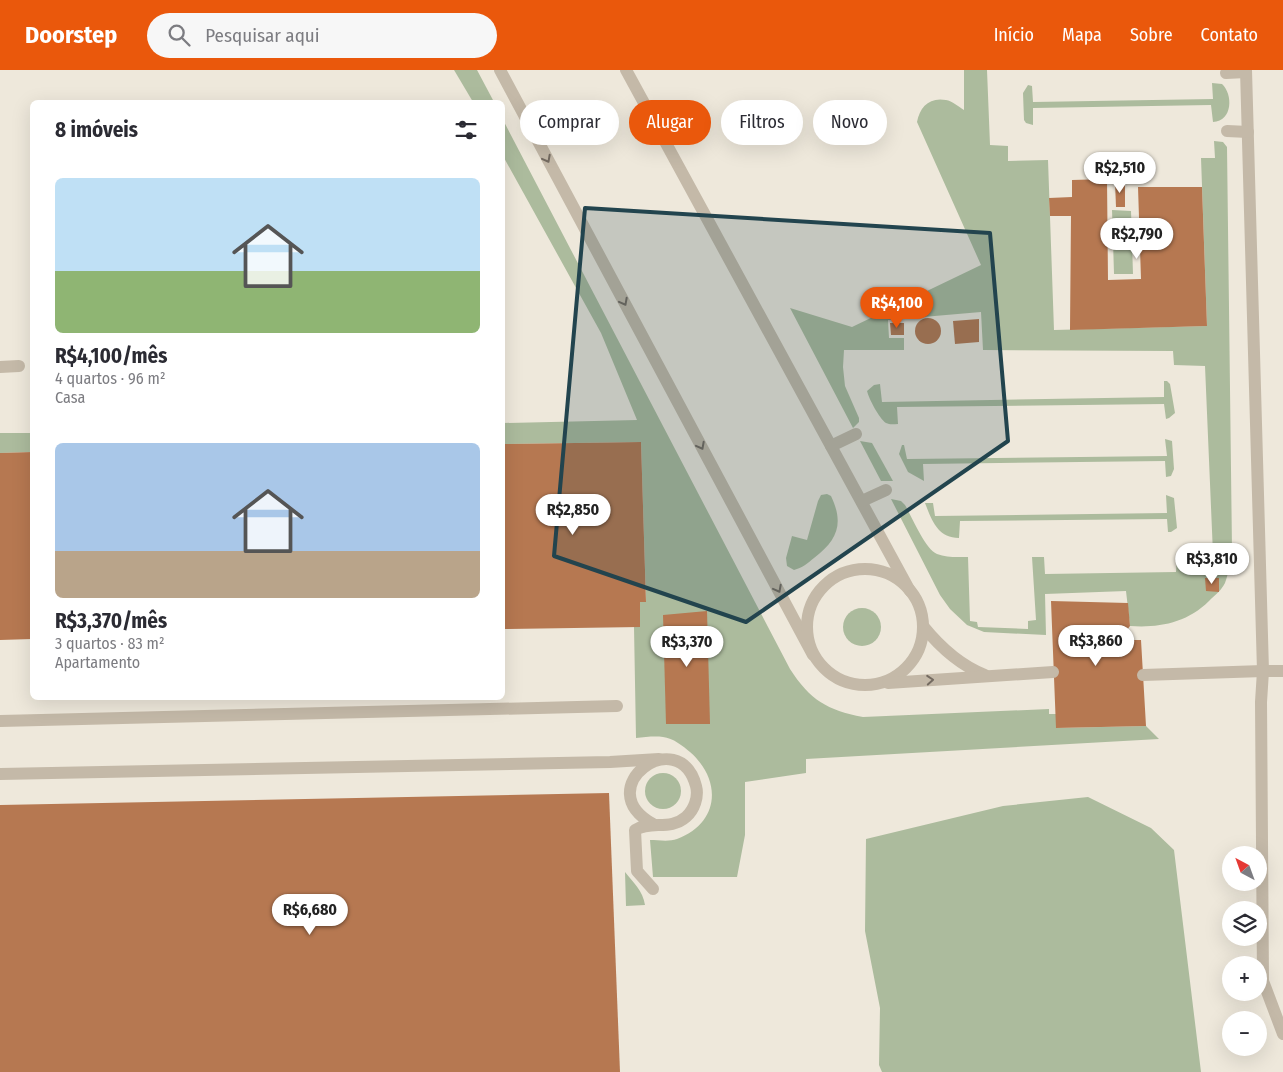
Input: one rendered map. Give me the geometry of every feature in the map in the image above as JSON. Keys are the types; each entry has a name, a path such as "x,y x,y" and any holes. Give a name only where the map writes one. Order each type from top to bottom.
{"lane":[{"path":"500,70 813,655 825,670 842,681 861,686 881,683 1053,672"},
{"path":"626,70 920,607 923,626 920,644 912,661 899,674 881,683"},
{"path":"1226,73 1246,71 1263,671 1261,702 1263,981 1283,1034"},
{"path":"1227,132 1248,132"},
{"path":"0,366 19,366"},
{"path":"831,446 856,434"},
{"path":"862,502 886,490"},
{"path":"813,655 806,636 807,616 815,597 827,583 843,573 861,569 880,571 897,579 910,591"},
{"path":"923,626 939,646 970,669 987,676"},
{"path":"1143,674 1283,671"},
{"path":"0,720 617,706"},
{"path":"653,824 643,818 636,810 631,800 631,789 634,778 640,769 649,762 659,759"},
{"path":"0,774 670,760 680,763 694,778 697,788 696,799 692,809 685,818 676,823 664,826 643,825 635,830 637,872 653,889"}],"highlighted area":[{"path":"585,208 990,233 1008,441 746,622 554,556"}],"green space":[{"path":"454,70 477,70 493,100 472,100"},
{"path":"964,70 987,70 990,145 1008,146 1008,161 1048,160 1054,330 1207,326 1201,158 1215,158 1214,141 1223,142 1227,147 1232,549 1228,575 1222,588 1200,608 1182,619 1162,625 1130,626 1126,591 1045,594 1046,635 984,632 967,625 950,609 940,595 891,499 901,501 905,505 923,539 932,551 945,556 968,557 970,621 977,622 978,627 1028,629 1028,621 1036,620 1032,557 1044,557 1045,574 1176,572 1177,555 1213,554 1205,366 1174,365 1173,351 983,350 981,312 888,320 889,338 904,338 904,350 844,350 845,386 859,418 859,422 853,428 790,308 852,327 981,265 917,122 920,112 926,104 935,100 948,101 964,110"},
{"path":"1212,83 1222,84 1226,88 1229,100 1228,112 1220,120 1213,122 1211,105 1033,108 1033,125 1026,123 1024,120 1023,93 1028,85 1032,86 1033,102 1213,99"},
{"path":"505,124 790,669 797,680 812,696 829,707 863,717 1049,709 1049,714 1056,714 1057,728 1146,726 1159,739 806,759 806,773 745,782 745,835 737,877 653,877 650,840 674,840 691,832 702,823 712,800 708,775 690,752 678,743 663,737 636,738 634,627 640,626 640,602 646,601 641,442 505,444 505,423 637,420 601,333 505,160"},
{"path":"1112,210 1131,211 1133,274 1114,274"},
{"path":"1164,381 1170,384 1175,413 1166,419 1164,404 897,407 898,424 890,424 880,417 867,391 874,385 880,384 882,402 1164,397"},
{"path":"0,433 30,433 30,452 0,453"},
{"path":"1165,439 1172,441 1174,469 1171,476 1166,477 1165,461 923,464 924,481 908,472 899,454 902,445 904,445 907,459 1167,456"},
{"path":"860,441 872,443 893,481 881,481"},
{"path":"827,494 831,496 837,515 838,523 833,538 829,545 812,560 794,570 787,566 786,558 792,536 807,540 818,501 821,495"},
{"path":"1166,495 1174,498 1177,528 1171,532 1168,532 1167,519 960,521 959,538 941,532 930,516 925,503 933,503 935,516 1167,513"},
{"path":"862,608 876,613 881,627 876,641 862,646 848,641 843,627 848,613"},
{"path":"663,773 675,779 681,791 675,803 663,809 651,803 645,791 651,779"},
{"path":"1088,797 1151,828 1174,850 1201,1072 882,1072 879,1065 880,1008 865,931 866,839 1003,806"},
{"path":"625,872 640,891 645,905 626,906"}],"building":[{"path":"1107,179 1108,280 1141,279 1138,187 1202,187 1207,326 1070,330 1071,216 1050,216 1049,198 1072,197 1072,180"},
{"path":"1115,182 1125,182 1125,207 1116,207"},
{"path":"928,318 937,322 941,331 937,340 928,344 919,340 915,331 919,322"},
{"path":"979,319 979,342 955,344 953,321"},
{"path":"890,323 904,323 904,335 891,335"},
{"path":"641,442 646,602 640,602 640,627 505,629 505,444"},
{"path":"30,452 30,639 0,640 0,453"},
{"path":"1205,578 1219,578 1219,592 1206,591"},
{"path":"1051,601 1128,603 1130,626 1119,640 1141,640 1146,726 1056,728"},
{"path":"707,611 710,724 666,724 663,615"},
{"path":"609,793 620,1072 0,1072 0,805"}]}
